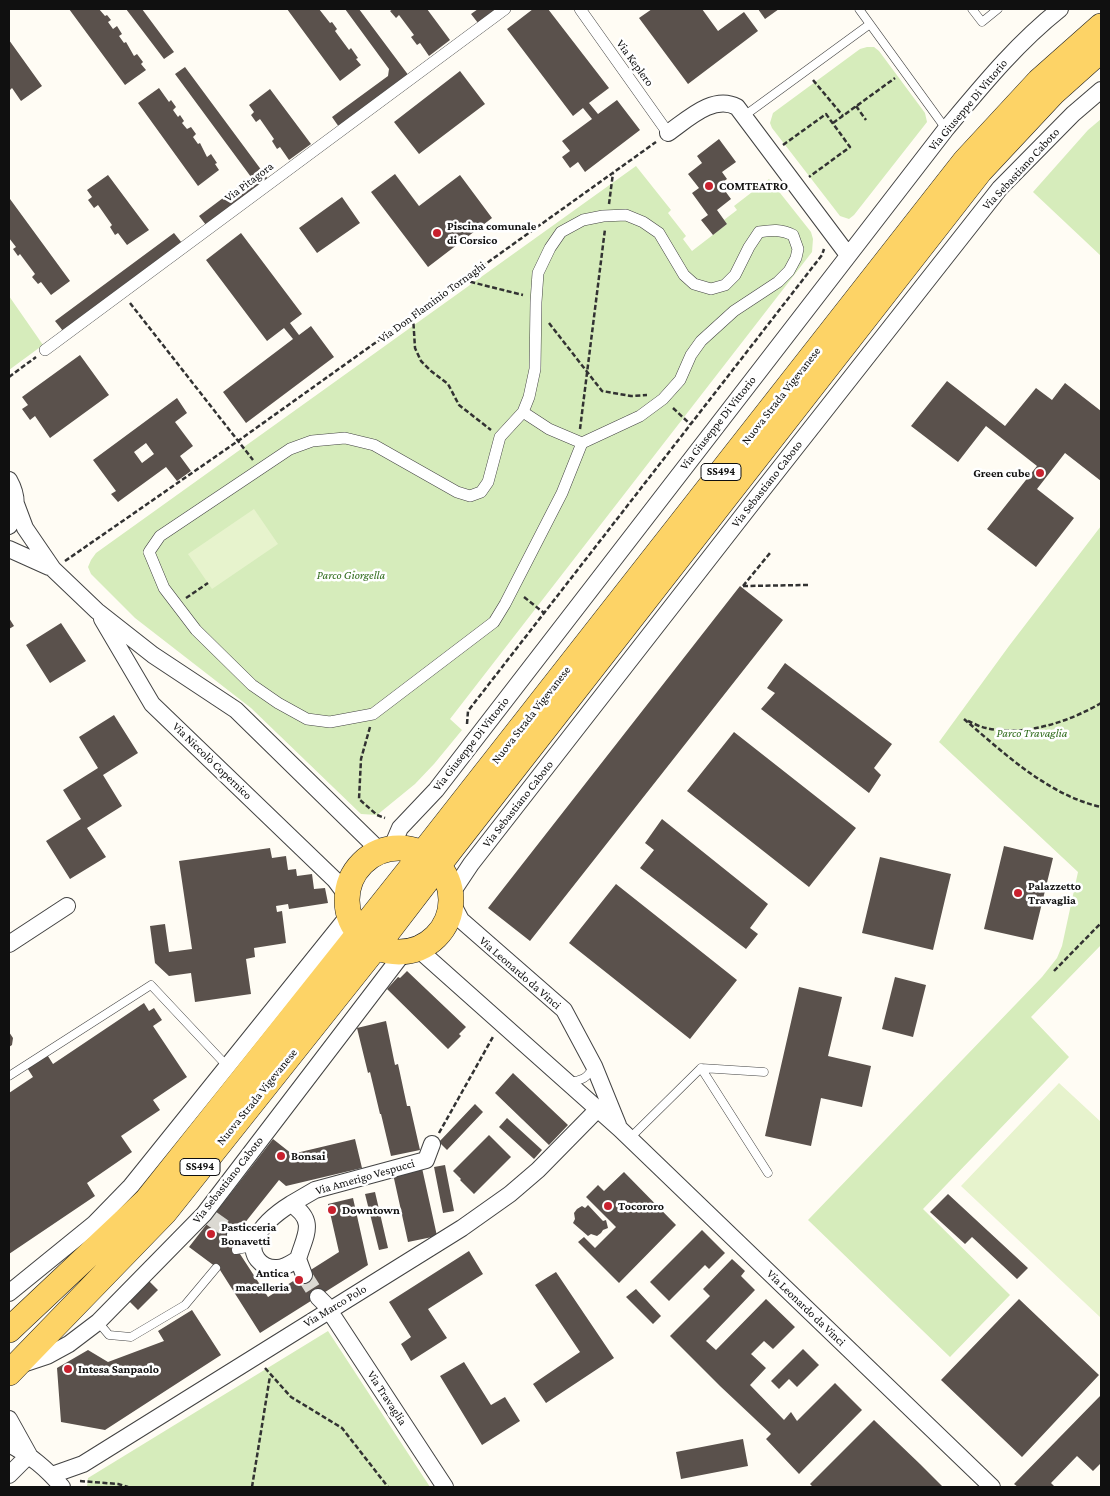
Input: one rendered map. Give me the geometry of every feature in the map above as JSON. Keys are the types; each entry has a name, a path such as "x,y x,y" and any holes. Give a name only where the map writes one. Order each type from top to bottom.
{"main road":[{"name":"Nuova Strada Vigevanese","path":"430,860 965,161 1039,81 1101,26"},
{"name":"Nuova Strada Vigevanese","path":"9,1330 147,1200 358,923 430,860 980,170 1053,93 1101,50"},
{"path":"358,923 394,952 411,951 432,941 442,931 450,914 451,898 449,883 430,860 409,849 386,850"},
{"name":"Nuova Strada Vigevanese","path":"12,1370 165,1212 358,923 350,883 359,867 374,855 386,850"}],"street":[{"name":"Via Pitagora","path":"45,350 505,9"},
{"name":"Via Keplero","path":"580,9 668,133"},
{"name":"Via Giuseppe Di Vittorio","path":"386,850 400,828 436,790 946,129 1004,61 1038,27 1060,9"},
{"name":"Via Sebastiano Caboto","path":"451,898 471,864 1000,188 1073,114 1101,90"},
{"path":"668,133 708,106 732,104 737,107 848,255"},
{"path":"626,215 644,222 659,233 684,274 694,284 711,288 725,285 735,275 759,232 785,231 793,235 798,249 796,258 789,271 778,282 734,311 701,341 691,355 680,380 663,399 640,416 582,443 562,493 494,622 373,714 330,722 308,719 278,703 252,685 196,630 164,588 149,552 160,536 290,449 312,441 345,438 374,445 457,492 470,496 481,492 488,482 500,437 523,412 529,397 535,369 538,273 550,248 561,232 583,220 607,216 626,215"},
{"path":"523,412 549,429 582,443"},
{"name":"Via Niccolò Copernico","path":"9,480 14,490 16,504 25,528 53,569 96,611 153,655 236,710 386,850"},
{"path":"9,526 15,513 16,504"},
{"path":"13,555 53,569"},
{"name":"Via Niccolò Copernico","path":"96,611 152,704 335,880 358,923"},
{"name":"Via Leonardo da Vinci","path":"451,898 461,920 564,1010 594,1066 625,1134"},
{"path":"9,944 67,906"},
{"path":"9,1293 94,1224 125,1192 227,1066 358,923"},
{"name":"Via Sebastiano Caboto","path":"12,1370 69,1344 98,1322 207,1216 411,951"},
{"name":"Via Leonardo da Vinci","path":"411,951 501,1023 598,1109 992,1487"},
{"name":"Via Marco Polo","path":"57,1481 462,1228 510,1194 538,1170 598,1109"},
{"name":"Via Amerigo Vespucci","path":"291,1204 315,1190 426,1160 432,1144"},
{"path":"291,1204 302,1210 307,1221 307,1233 298,1259 286,1266 270,1268 257,1260 254,1244 264,1227 279,1212 291,1204"},
{"path":"236,1243 254,1244"},
{"path":"298,1259 304,1274"},
{"name":"Via Travaglia","path":"318,1297 329,1310 445,1487"},
{"path":"9,1419 29,1455"},
{"path":"9,1444 29,1455 57,1481"},
{"path":"9,1474 29,1455"}],"lane":[{"path":"860,9 946,129"},
{"path":"972,9 982,22 998,9"},
{"path":"744,116 870,24"},
{"path":"9,1076 151,985 227,1066"},
{"path":"567,1082 583,1080 589,1076 594,1066"},
{"path":"701,1068 768,1174"},
{"path":"625,1134 701,1068 764,1072"},
{"path":"98,1322 109,1335 131,1337 185,1305 216,1268"}],"path":[{"path":"833,123 905,72"},
{"path":"813,80 843,116"},
{"path":"856,106 866,120"},
{"path":"781,146 826,114 833,123 850,147 806,179"},
{"name":"Via Don Flaminio Tornaghi","path":"53,569 238,441 668,133"},
{"path":"582,443 580,425 612,173"},
{"path":"464,280 524,296 536,308 602,391 631,396 656,394 690,424"},
{"path":"123,293 260,469"},
{"path":"413,316 414,348 420,361 448,384 459,405 500,437"},
{"path":"9,377 45,350"},
{"path":"770,554 743,586 808,585"},
{"path":"177,604 208,583"},
{"path":"513,588 544,613"},
{"path":"1101,703 1080,714 1049,725 1014,731 986,728 964,719 1017,764 1046,783 1081,803 1101,807"},
{"path":"373,714 361,759 359,799 378,816 384,818"},
{"path":"1054,972 1101,923"},
{"path":"432,1144 501,1023"},
{"path":"257,1356 270,1376 291,1397 342,1428 388,1487"},
{"path":"252,1487 270,1376"},
{"path":"57,1481 118,1484 128,1487"}],"green space":[{"path":"874,47 879,51 925,113 927,122 849,219 840,216 770,123 773,113 860,49"},
{"path":"1101,119 1101,256 1033,192 1088,130"},
{"name":"Parco Giorgella","path":"636,166 671,210 668,213 686,236 683,239 692,251 727,224 724,220 737,210 734,206 769,179 811,232 813,239 812,252 450,719 462,730 415,784 377,815 361,814 251,708 135,618 91,574 88,567 96,553"},
{"path":"9,296 43,345 9,370"},
{"path":"254,509 278,544 212,589 188,554"},
{"name":"Parco Travaglia","path":"1101,526 1101,945 1031,1017 1069,1057 923,1209 1010,1295 950,1357 808,1220 1042,977 1057,958 1062,946 1078,872 939,742 1009,646"},
{"path":"1059,1083 1101,1122 1101,1318 961,1186"},
{"path":"328,1331 430,1487 87,1487 88,1478"}],"building":[{"path":"69,9 99,9 105,16 107,15 111,20 108,22 113,29 117,26 122,34 119,36 124,43 126,42 134,56 137,54 146,70 125,85"},
{"path":"126,9 142,9 174,52 164,59"},
{"path":"287,9 319,9 330,23 332,22 337,29 335,31 349,50 351,48 361,65 340,81"},
{"path":"345,9 359,9 409,76 339,127 332,117 388,76 389,69"},
{"path":"393,9 427,9 450,40 429,56 420,43 417,45 411,37 414,35 399,15 396,18 390,11"},
{"path":"478,9 497,9 478,23 471,14"},
{"path":"533,9 548,9 609,88 589,103 598,114 617,100 640,130 585,172 578,162 570,168 562,157 570,151 562,141 592,119 583,108 573,116 507,29"},
{"path":"652,9 702,9 718,31 744,12 758,31 688,84 639,18"},
{"path":"758,9 779,9 765,19"},
{"path":"9,40 42,86 21,101 12,88 9,91"},
{"path":"185,67 268,179 206,225 199,216 251,177 175,74"},
{"path":"460,71 485,104 419,154 394,122"},
{"path":"159,88 169,102 171,100 176,107 173,110 178,117 180,115 184,121 182,123 187,129 191,127 196,134 193,137 198,144 200,143 207,157 211,154 217,163 215,164 219,170 198,186 138,103"},
{"path":"270,89 311,144 289,160 280,147 277,149 272,141 274,139 260,119 256,122 251,115 254,112 249,105"},
{"name":"COMTEATRO","path":"719,139 736,162 722,172 727,179 720,184 731,199 717,210 727,224 713,235 701,220 708,215 692,193 699,188 688,174 702,163 697,156"},
{"path":"395,174 419,206 460,175 492,218 428,267 371,192"},
{"path":"108,175 149,230 127,245 118,233 115,235 110,227 112,225 98,205 94,208 88,200 92,197 87,190"},
{"path":"342,197 360,223 317,253 299,228"},
{"path":"10,199 70,281 51,295 41,282 38,284 32,277 35,274 20,254 18,256 13,249 16,247 9,238"},
{"path":"174,233 182,243 63,331 55,321"},
{"path":"241,233 302,314 290,323 299,335 311,326 334,357 246,423 223,392 293,339 284,328 267,341 206,260"},
{"path":"80,355 109,395 50,438 35,416 30,420 22,409 28,405 22,397"},
{"name":"Green cube","path":"947,381 1005,426 1036,388 1052,400 1065,383 1101,411 1101,481 1065,453 1037,489 1074,518 1036,567 987,529 1037,466 986,426 958,462 911,426"},
{"path":"177,398 187,413 175,422 193,446 180,456 191,471 177,481 166,467 118,502 111,494 116,491 93,460","holes":["146,443 154,454 142,463 134,452"]},
{"path":"740,586 783,620 530,941 488,908"},
{"path":"9,618 14,626 9,629"},
{"path":"61,623 86,661 50,683 26,645"},
{"path":"785,663 892,744 874,768 881,775 869,793 761,709 775,693 767,688"},
{"path":"114,715 138,753 103,775 122,806 87,828 106,857 70,879 46,841 81,819 63,790 98,768 79,737"},
{"path":"734,732 856,828 809,887 687,791"},
{"path":"662,819 768,904 750,928 758,934 746,949 640,868 654,850 645,843"},
{"name":"Palazzetto Travaglia","path":"1004,846 1053,858 1033,940 984,929"},
{"path":"270,848 272,858 286,856 288,870 296,869 297,876 312,874 314,889 325,888 328,903 289,909 288,904 276,906 277,912 282,911 286,943 254,948 255,957 246,959 251,994 195,1002 191,973 169,976 155,963 150,926 165,924 169,952 192,949 179,861"},
{"path":"880,857 951,874 933,950 862,933"},
{"path":"616,884 737,980 690,1039 569,943"},
{"path":"407,971 466,1027 459,1034 461,1036 448,1049 387,989 398,977 400,978"},
{"path":"895,977 926,985 913,1037 882,1029"},
{"path":"799,987 842,997 828,1056 871,1066 862,1107 821,1098 811,1146 765,1136"},
{"path":"144,1003 149,1011 154,1008 162,1020 153,1026 187,1077 153,1100 160,1110 121,1136 132,1152 87,1183 95,1196 9,1254 9,1093 33,1077 26,1066 46,1053 53,1064"},
{"path":"386,1021 395,1065 398,1064 407,1106 410,1106 420,1150 391,1156 357,1028"},
{"path":"9,1032 13,1038 12,1045 9,1047"},
{"path":"513,1073 568,1125 549,1145 495,1093"},
{"path":"475,1104 483,1112 447,1150 439,1142"},
{"path":"507,1118 542,1150 534,1159 499,1127"},
{"path":"489,1135 511,1157 474,1194 453,1171"},
{"path":"273,1139 292,1154 355,1139 362,1168 286,1186 279,1180 228,1244 240,1254 268,1297 339,1252 328,1204 353,1198 368,1265 260,1333 220,1270 189,1247"},
{"path":"445,1165 454,1211 443,1213 434,1167"},
{"path":"422,1168 437,1236 408,1242 393,1174"},
{"path":"624,1172 676,1225 619,1283 578,1242 584,1237 595,1248 616,1227 586,1197 598,1185 604,1191"},
{"path":"375,1192 388,1248 379,1250 365,1194"},
{"path":"948,1194 1028,1268 1017,1279 972,1237 965,1244 930,1212"},
{"path":"588,1205 603,1221 606,1220 608,1228 597,1236 591,1234 588,1236 573,1223 575,1219 574,1213 577,1209 582,1206 585,1208"},
{"path":"702,1230 725,1253 709,1269 705,1265 669,1301 650,1282"},
{"path":"469,1251 483,1274 428,1309 447,1338 411,1361 401,1344 411,1337 389,1302"},
{"path":"732,1259 745,1271 741,1276 755,1290 706,1341 716,1350 766,1299 795,1327 773,1349 764,1341 751,1354 766,1368 750,1385 784,1420 791,1412 797,1421 835,1383 862,1410 799,1474 766,1439 771,1434 670,1336 710,1296 703,1289"},
{"path":"556,1272 614,1358 546,1403 533,1384 580,1352 535,1285"},
{"path":"149,1281 158,1290 138,1310 129,1301"},
{"path":"636,1289 661,1316 653,1324 626,1297"},
{"path":"1019,1299 1099,1375 1022,1457 941,1380"},
{"path":"192,1310 221,1355 105,1430 61,1422 57,1368 88,1350 108,1362 164,1341 158,1331"},
{"path":"803,1349 819,1365 797,1387 789,1379 779,1389 771,1381"},
{"path":"464,1362 491,1405 505,1397 520,1421 482,1445 440,1376"},
{"path":"1101,1395 1101,1463 1093,1471 1077,1456 1051,1483 1055,1487 1018,1487 1014,1484"},
{"path":"874,1420 943,1487 813,1487 810,1484"},
{"path":"743,1439 748,1466 681,1479 676,1452"}],"tunnel":[{"path":"211,1218 235,1235"},
{"path":"304,1275 318,1297"}],"place":[{"name":"COMTEATRO","path":"709,186"},
{"name":"Piscina comunale di Corsico","path":"437,233"},
{"name":"Green cube","path":"1040,473"},
{"name":"Palazzetto Travaglia","path":"1018,893"},
{"name":"Bonsai","path":"281,1156"},
{"name":"Tocororo","path":"608,1206"},
{"name":"Downtown","path":"332,1210"},
{"name":"Pasticceria Bonavetti","path":"211,1234"},
{"name":"Antica macelleria","path":"299,1280"},
{"name":"Intesa Sanpaolo","path":"68,1369"}]}
